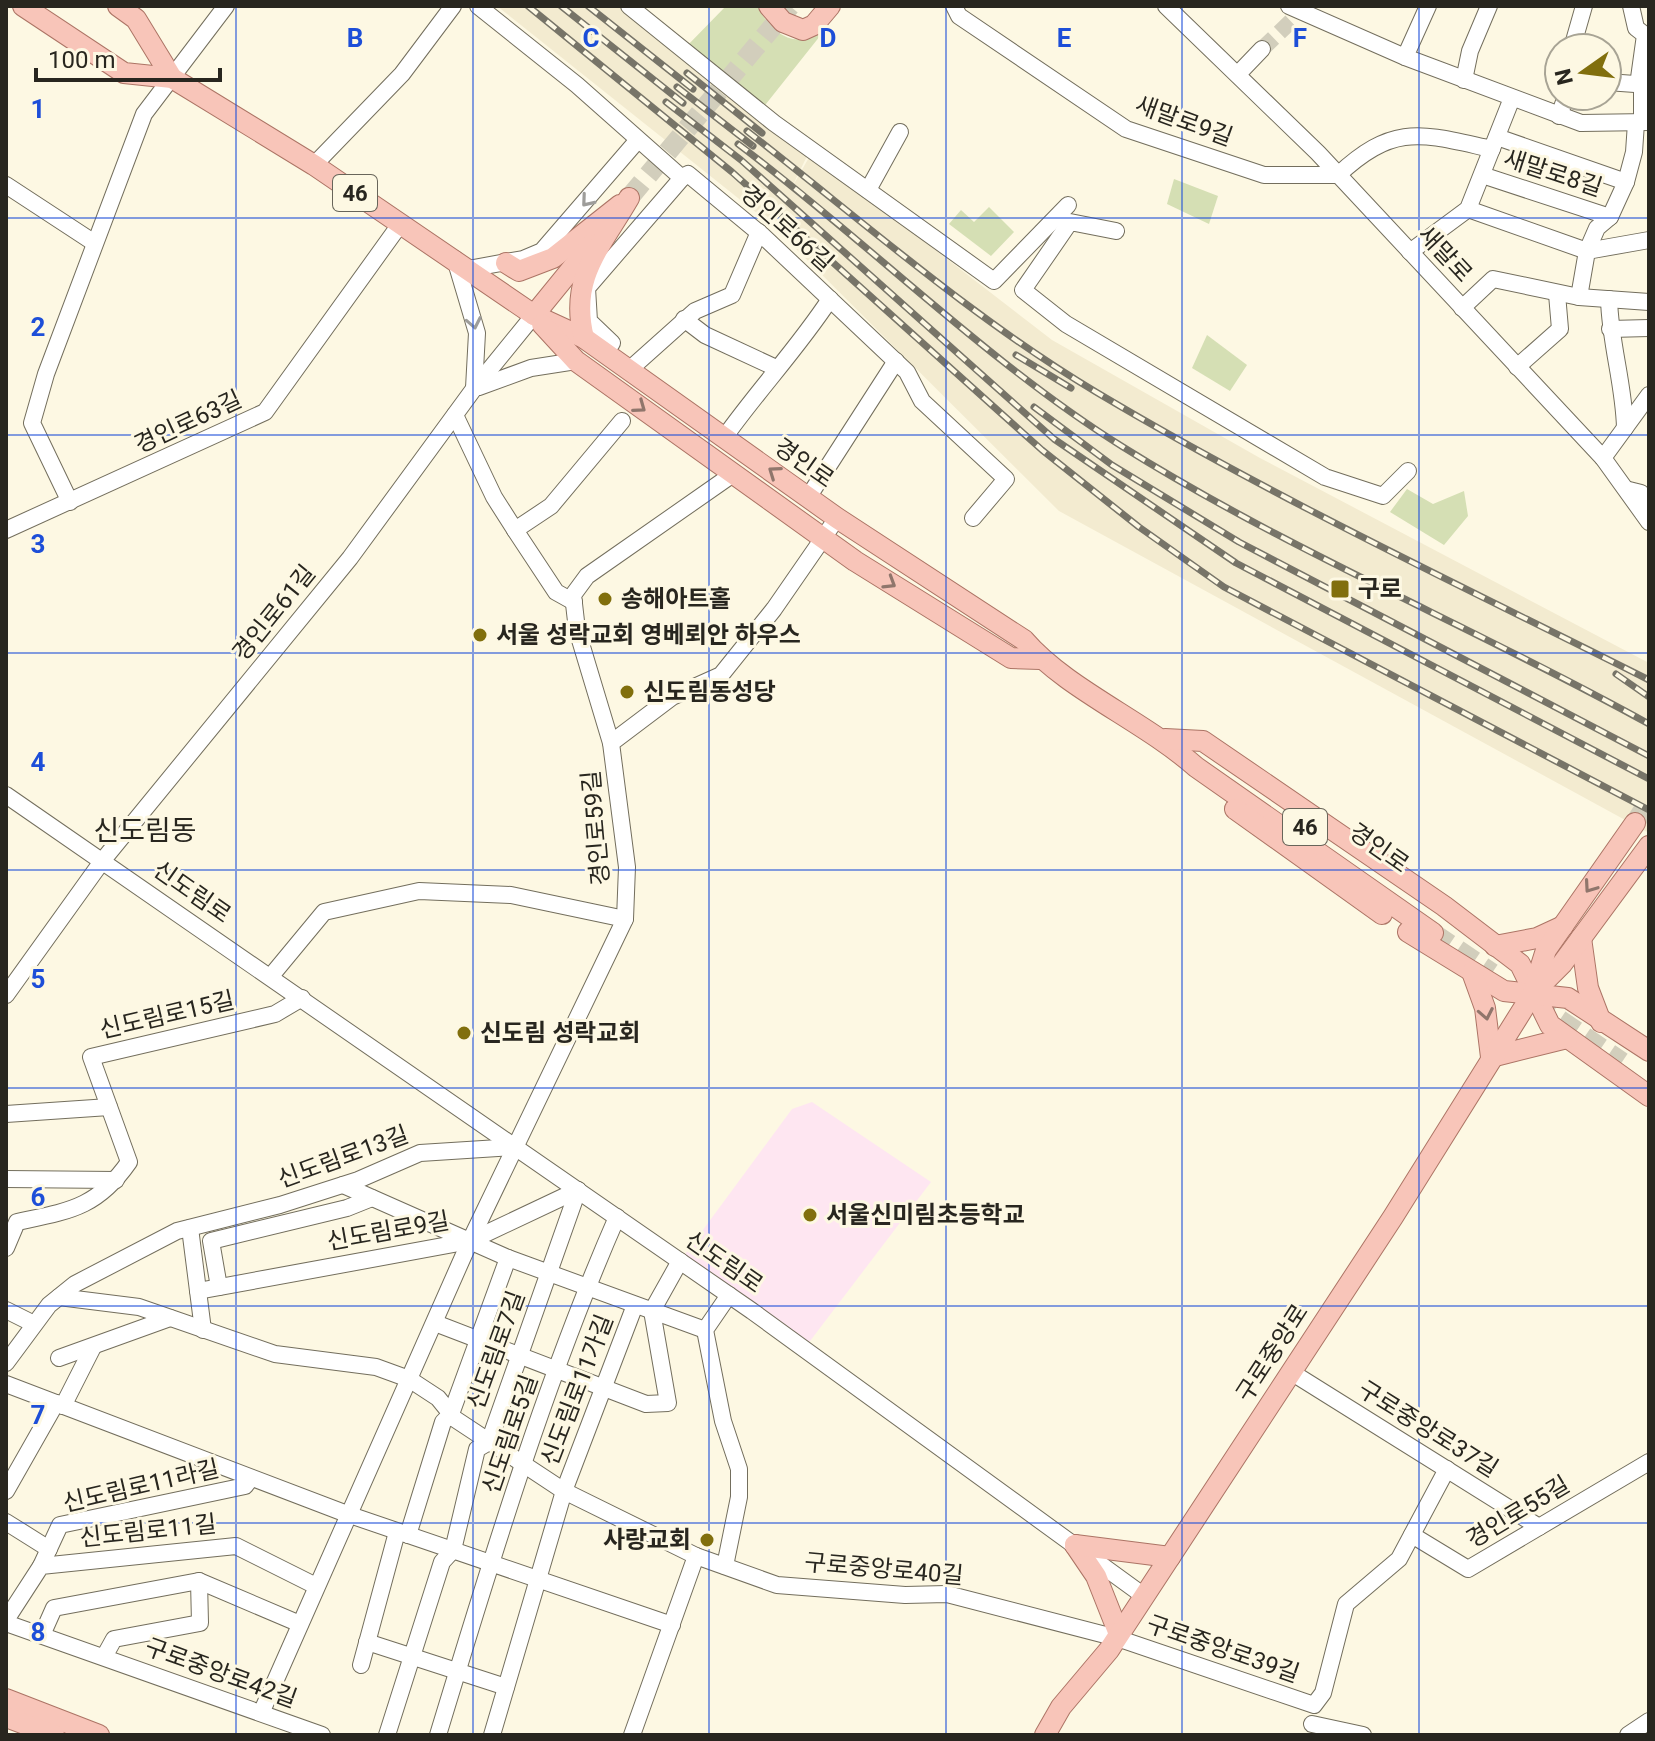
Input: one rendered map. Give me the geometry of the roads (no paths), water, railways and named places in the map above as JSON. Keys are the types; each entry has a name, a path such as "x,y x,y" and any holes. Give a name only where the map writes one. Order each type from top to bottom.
{"main road":[{"name":"경인로","path":"23,6 124,73 172,78 314,165 534,315 584,338 837,518 1024,640 1040,659 1165,739 1206,757 1437,928"},
{"name":"경인로","path":"118,6 136,19 172,78"},
{"path":"769,6 783,22 803,30 814,25 830,6"},
{"path":"506,263 519,271 553,258 568,242 629,198"},
{"path":"584,338 578,313 579,290 589,266 629,198"},
{"path":"534,315 629,198"},
{"name":"경인로","path":"534,315 576,361 855,561 1011,658 1040,659"},
{"path":"1165,739 1193,775 1274,840 1472,972 1504,991 1568,998 1601,1022 1633,1055 1649,1080"},
{"name":"46","path":"1165,739 1203,741 1444,906 1495,946"},
{"name":"구로중앙로","path":"1533,993 1546,950 1635,823"},
{"name":"구로중앙로","path":"1045,1735 1061,1707 1118,1636 1170,1557 1393,1217 1533,993 1581,938 1649,846"},
{"path":"1495,946 1537,938 1563,926"},
{"path":"1581,938 1588,988 1601,1022"},
{"path":"1495,946 1520,964 1550,1025 1649,1096"},
{"path":"1472,972 1485,1008 1491,1057 1567,1038"},
{"path":"1633,1055 1649,1065"},
{"path":"1075,1545 1170,1557"},
{"path":"1075,1545 1096,1576 1118,1636"},
{"path":"6,1699 99,1735"},
{"path":"6,1717 54,1735"}],"street":[{"path":"70,502 32,423 46,374 93,242 144,114 226,6"},
{"path":"314,165 402,74 453,6"},
{"name":"경인로66길","path":"478,6 577,85 682,178 688,174 759,232 907,372 922,401 1006,479 973,518"},
{"path":"629,6 774,123 994,281 1068,205"},
{"name":"새말로9길","path":"954,6 959,16 1126,129 1264,175 1338,175"},
{"name":"새말로","path":"1166,6 1338,175 1603,458 1629,490 1633,503 1649,522"},
{"path":"1290,6 1318,11 1405,57 1559,116 1581,123 1642,122"},
{"path":"1405,57 1428,6"},
{"path":"1464,80 1470,51 1489,6"},
{"path":"1577,32 1584,6"},
{"path":"1631,6 1636,28 1645,35 1639,78 1646,84"},
{"path":"1238,74 1262,49"},
{"path":"1623,83 1646,84"},
{"path":"1579,297 1587,251 1597,228 1610,217 1626,182 1642,122 1646,84"},
{"name":"새말로8길","path":"1468,209 1512,98"},
{"path":"1559,116 1560,112"},
{"path":"868,190 900,132"},
{"path":"1338,175 1363,152 1399,137 1423,134 1494,143"},
{"path":"576,361 531,368 473,390 477,333 462,264 506,263 542,251 637,141"},
{"name":"새말로8길","path":"1494,143 1626,182"},
{"name":"새말로8길","path":"1482,175 1610,217"},
{"path":"605,353 612,343 589,321 587,288 682,178"},
{"path":"6,185 93,242"},
{"path":"1410,252 1468,209 1587,251 1649,240"},
{"path":"1116,231 1070,222 1023,290 1066,324 1174,378 1325,477 1390,500 1408,471"},
{"name":"경인로63길","path":"6,530 265,412 401,223"},
{"path":"629,370 684,319 732,295 759,232"},
{"path":"1462,308 1493,279 1557,294 1649,302"},
{"path":"1517,367 1560,329 1557,294"},
{"path":"724,438 776,368 804,338 830,299"},
{"path":"1609,299 1610,329 1621,379 1625,428"},
{"name":"경인로61길","path":"6,995 103,860 350,558 473,390 534,315"},
{"path":"684,319 705,335 776,368"},
{"path":"1610,329 1649,328"},
{"path":"809,496 896,361"},
{"path":"1603,458 1649,395"},
{"path":"455,415 494,497 515,530 556,592 574,602"},
{"path":"515,530 551,506 622,421"},
{"path":"611,743 577,630 573,595 587,576 733,474"},
{"name":"새말로","path":"1629,490 1641,493 1649,503"},
{"name":"경인로59길","path":"515,1147 625,919 627,867 611,743 672,697 721,675 774,609 837,518"},
{"name":"신도림로","path":"6,795 729,1295 1144,1596"},
{"path":"271,976 324,912 419,891 511,895 625,919"},
{"name":"신도림로15길","path":"116,1180 129,1162 91,1057 275,1014 302,998"},
{"path":"6,1114 109,1107"},
{"path":"262,1711 347,1514 515,1147"},
{"name":"신도림로13길","path":"6,1363 34,1324 59,1297 141,1248 190,1228 343,1185 420,1153 515,1147"},
{"path":"6,1179 116,1180"},
{"path":"7,1244 17,1222 80,1209 116,1180"},
{"path":"343,1185 508,1258 705,1330"},
{"name":"신도림로9길","path":"198,1291 470,1241 578,1190"},
{"name":"신도림로7길","path":"387,1735 442,1562 453,1550 477,1449 489,1442 578,1190"},
{"path":"219,1287 211,1241 347,1208 372,1198"},
{"name":"신도림로5길","path":"438,1735 490,1563 586,1287 617,1217"},
{"path":"190,1228 203,1330"},
{"path":"361,1665 403,1533 443,1422 451,1414 480,1341 508,1258"},
{"path":"435,1323 646,1404 668,1403 652,1311 680,1261"},
{"path":"725,1566 739,1497 739,1469 723,1421 705,1330 729,1295"},
{"name":"신도림로11가길","path":"59,1297 139,1307 275,1354 376,1367 409,1379 438,1398 451,1414 489,1442 564,1491 696,1556"},
{"name":"신도림로11가길","path":"564,1491 635,1305"},
{"path":"6,1310 34,1324"},
{"path":"59,1358 170,1318"},
{"path":"6,1491 93,1347"},
{"name":"구로중앙로37길","path":"1291,1372 1539,1527"},
{"name":"신도림로11라길","path":"6,1384 347,1514 672,1625"},
{"name":"경인로55길","path":"1412,1535 1468,1569 1649,1462"},
{"name":"구로중앙로39길","path":"1312,1730 1314,1705 1323,1693 1346,1604 1399,1559 1447,1469"},
{"name":"신도림로11라길","path":"41,1566 60,1525 245,1486 251,1478"},
{"path":"492,1735 564,1491"},
{"name":"신도림로11라길","path":"6,1522 49,1549"},
{"name":"신도림로11길","path":"41,1566 236,1546 316,1586"},
{"path":"632,1735 696,1556"},
{"name":"구로중앙로40길","path":"696,1556 777,1585 905,1595 947,1594 1118,1636"},
{"path":"6,1622 41,1566"},
{"path":"42,1635 54,1608 199,1581 300,1624"},
{"name":"구로중앙로42길","path":"104,1657 114,1639 200,1623 199,1581"},
{"name":"구로중앙로42길","path":"6,1622 322,1735"},
{"name":"구로중앙로39길","path":"1118,1636 1314,1705"},
{"path":"367,1642 506,1687"},
{"path":"1628,1735 1649,1721"},
{"path":"1312,1730 1363,1735"}],"tunnel":[{"path":"629,198 790,6"},
{"path":"1262,49 1307,6"},
{"path":"1635,823 1649,801"},
{"path":"1433,933 1492,973"},
{"path":"1535,1003 1622,1062"}],"railway":[{"path":"528,6 732,172 1042,450 1139,527 1224,587 1649,810"},
{"path":"561,6 683,103"},
{"path":"588,6 693,89"},
{"path":"687,73 762,133"},
{"path":"677,87 753,146"},
{"path":"666,102 741,160 1054,439 1236,563 1649,779"},
{"path":"747,131 961,300 1096,392 1300,505 1649,680"},
{"path":"738,144 1024,378 1123,447 1252,521 1649,724"},
{"path":"1016,355 1071,388"},
{"path":"1034,407 1112,465 1239,542 1649,756"},
{"path":"1616,674 1649,697"}],"place":[{"name":"구로","path":"1340,589"},
{"name":"송해아트홀","path":"605,599"},
{"name":"서울 성락교회 영베뢰안 하우스","path":"480,635"},
{"name":"신도림동성당","path":"627,692"},
{"name":"신도림 성락교회","path":"464,1033"},
{"name":"서울신미림초등학교","path":"810,1215"},
{"name":"사랑교회","path":"707,1540"}],"district":[{"name":"신도림동","path":"145,830"}]}
